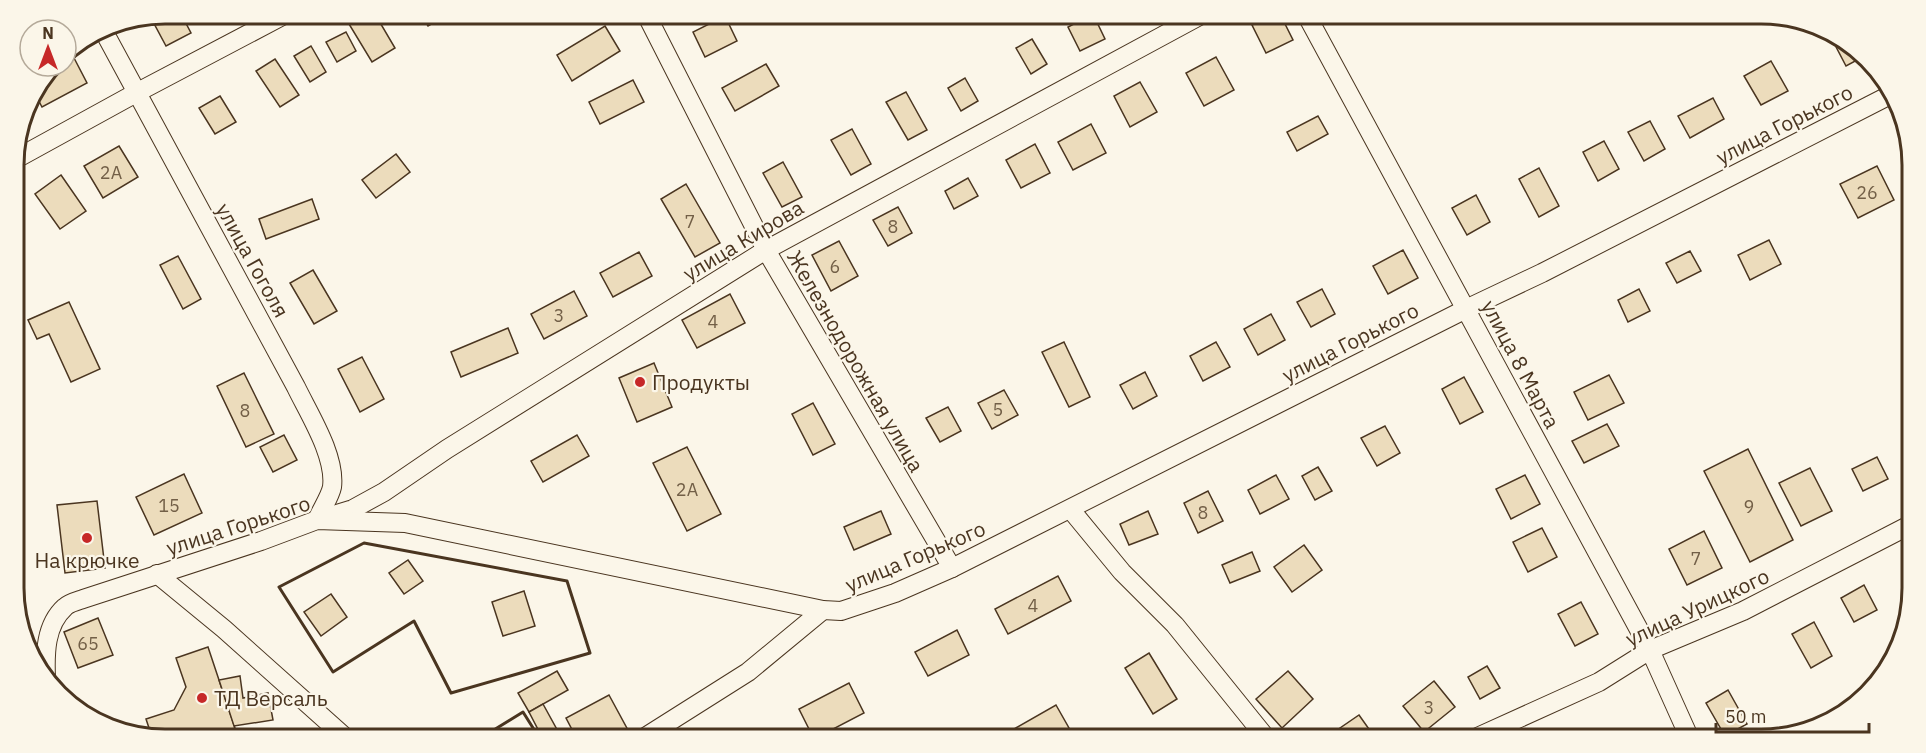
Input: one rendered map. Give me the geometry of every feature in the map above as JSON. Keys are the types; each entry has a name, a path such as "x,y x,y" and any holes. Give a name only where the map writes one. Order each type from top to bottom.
{"street":[{"path":"24,154 267,24"},
{"name":"Железнодорожная улица","path":"651,24 766,250 952,568"},
{"name":"улица Кирова","path":"317,520 353,509 384,492 447,449 766,250 1184,24"},
{"name":"улица 8 Марта","path":"1311,24 1650,650 1686,729"},
{"name":"улица Гоголя","path":"107,37 297,387 327,453 330,461 332,487 317,520"},
{"name":"улица Горького","path":"45,660 44,652 52,626 65,607 82,599 261,541 317,520 405,524 823,610 842,611 895,593 952,568 1071,510 1884,98"},
{"path":"1071,510 1122,572 1175,625 1259,729"},
{"name":"улица Урицкого","path":"1495,729 1599,682 1650,650 1743,611 1902,529"},
{"path":"157,574 224,629 335,729"},
{"name":"улица Горького","path":"658,729 748,672 823,610"}],"building":[{"path":"186,24 191,33 166,46 155,25"},
{"path":"349,24 381,24 395,48 372,62"},
{"path":"709,24 729,24 737,41 705,57 693,32"},
{"path":"1074,24 1098,24 1105,39 1080,51 1068,27"},
{"path":"1285,24 1293,40 1266,53 1252,25"},
{"path":"605,26 620,51 572,81 557,55"},
{"path":"346,32 356,51 337,62 326,42"},
{"path":"1032,39 1047,64 1031,74 1016,48"},
{"path":"1835,45 1856,61 1846,66"},
{"path":"311,46 326,72 310,82 294,56"},
{"path":"1216,57 1234,90 1204,106 1186,73"},
{"path":"275,59 299,95 280,107 256,71"},
{"path":"1771,61 1788,91 1761,105 1744,76"},
{"path":"766,64 779,86 735,111 722,88"},
{"path":"78,66 87,83 42,107 39,102 53,79 78,78"},
{"path":"965,78 978,101 961,111 948,88"},
{"path":"633,80 644,102 600,124 589,102"},
{"path":"1140,82 1157,112 1130,127 1114,96"},
{"path":"906,92 927,130 908,140 886,102"},
{"path":"220,96 236,122 215,134 199,108"},
{"path":"1713,98 1724,119 1690,138 1678,116"},
{"path":"1318,116 1328,134 1297,151 1287,132"},
{"path":"1650,121 1665,149 1644,161 1628,132"},
{"path":"1091,124 1106,153 1073,170 1058,142"},
{"path":"852,129 871,164 851,175 831,140"},
{"path":"1604,141 1619,169 1598,181 1583,152"},
{"path":"1035,144 1050,173 1021,188 1006,160"},
{"path":"119,146 138,177 103,198 84,166"},
{"path":"396,154 410,172 376,198 362,180"},
{"path":"783,162 802,197 782,207 763,173"},
{"path":"1877,166 1894,200 1858,218 1840,184"},
{"path":"1539,168 1559,206 1539,217 1519,179"},
{"path":"61,175 86,211 60,229 35,194"},
{"path":"968,178 978,196 954,209 945,191"},
{"path":"686,184 720,243 695,257 661,199"},
{"path":"1476,195 1490,222 1467,235 1452,208"},
{"path":"312,199 319,219 266,239 259,219"},
{"path":"898,207 912,233 888,246 873,220"},
{"path":"1769,240 1781,264 1750,280 1738,255"},
{"path":"839,241 858,276 831,291 812,255"},
{"path":"1403,250 1418,278 1388,294 1373,266"},
{"path":"1690,251 1701,271 1677,283 1666,263"},
{"path":"639,252 652,276 613,297 600,273"},
{"path":"178,256 201,299 183,309 160,265"},
{"path":"313,270 337,311 314,324 290,283"},
{"path":"1322,289 1335,314 1311,327 1297,302"},
{"path":"1639,289 1650,311 1628,322 1618,300"},
{"path":"574,291 587,316 544,339 531,314"},
{"path":"730,294 745,323 697,348 682,320"},
{"path":"69,302 100,369 71,382 49,334 37,339 28,320"},
{"path":"1271,314 1285,340 1258,355 1244,329"},
{"path":"508,328 518,353 461,377 451,352"},
{"path":"1064,342 1090,397 1069,407 1042,352"},
{"path":"1216,342 1230,367 1203,381 1190,356"},
{"path":"362,357 384,399 360,412 338,369"},
{"path":"654,363 672,407 637,422 619,378"},
{"path":"1145,372 1157,396 1133,409 1120,385"},
{"path":"244,373 274,434 246,447 217,386"},
{"path":"1609,375 1624,403 1588,420 1574,392"},
{"path":"1464,377 1483,412 1460,424 1442,389"},
{"path":"1004,390 1018,415 992,429 978,403"},
{"path":"813,403 835,444 813,455 792,414"},
{"path":"948,407 961,431 940,442 926,418"},
{"path":"1607,424 1619,446 1584,463 1572,441"},
{"path":"1385,426 1400,453 1377,466 1361,438"},
{"path":"284,435 297,460 273,472 260,447"},
{"path":"577,435 589,456 543,482 531,461"},
{"path":"687,447 721,514 687,531 653,463"},
{"path":"1748,449 1793,540 1750,562 1704,471"},
{"path":"1877,457 1888,479 1863,491 1852,469"},
{"path":"1318,467 1332,491 1315,500 1302,476"},
{"path":"1810,468 1832,511 1801,526 1779,483"},
{"path":"184,474 202,513 154,535 136,497"},
{"path":"1276,475 1289,499 1260,514 1248,490"},
{"path":"1525,475 1540,504 1511,519 1496,489"},
{"path":"1208,491 1223,521 1198,533 1184,503"},
{"path":"97,501 105,568 65,573 57,505"},
{"path":"881,511 891,534 854,550 844,527"},
{"path":"1148,511 1158,534 1129,545 1120,524"},
{"path":"1542,528 1557,557 1528,572 1513,542"},
{"path":"1704,531 1722,568 1687,585 1669,549"},
{"path":"1304,545 1322,570 1292,592 1274,567"},
{"path":"1252,552 1260,571 1230,583 1222,565"},
{"path":"408,560 423,581 404,594 389,573"},
{"path":"1058,576 1071,601 1008,634 995,609"},
{"path":"1864,585 1877,610 1854,622 1841,598"},
{"path":"524,591 535,626 503,636 492,602"},
{"path":"331,594 347,617 321,636 304,612"},
{"path":"1581,602 1598,634 1575,646 1558,614"},
{"path":"98,618 113,655 78,668 64,632"},
{"path":"1814,622 1832,656 1811,668 1792,634"},
{"path":"957,630 969,655 928,676 915,652"},
{"name":"ТД Версаль","path":"208,647 235,728 149,728 146,719 174,710 186,687 176,658"},
{"path":"1149,653 1177,699 1153,714 1125,668"},
{"path":"1487,666 1500,688 1480,699 1468,677"},
{"path":"557,671 568,690 529,712 518,693"},
{"path":"1288,671 1313,699 1282,728 1256,699"},
{"path":"240,676 243,698 268,693 273,720 234,726 219,680"},
{"path":"1434,681 1455,707 1428,729 1422,729 1403,706"},
{"path":"849,683 864,713 833,729 809,729 799,709"},
{"path":"1728,690 1747,724 1738,729 1721,729 1706,703"},
{"path":"609,695 627,729 572,729 566,718"},
{"path":"543,704 557,729 538,729 529,712"},
{"path":"1056,705 1069,728 1067,729 1014,729"},
{"path":"1359,715 1369,729 1339,729"}],"wall":[{"path":"364,543 567,581 590,653 451,693 414,621 333,672 279,587 364,543"},
{"path":"495,729 523,712 534,729"}],"place":[{"name":"Продукты","path":"640,382"},
{"name":"На крючке","path":"87,538"},
{"name":"ТД Версаль","path":"202,698"}]}
